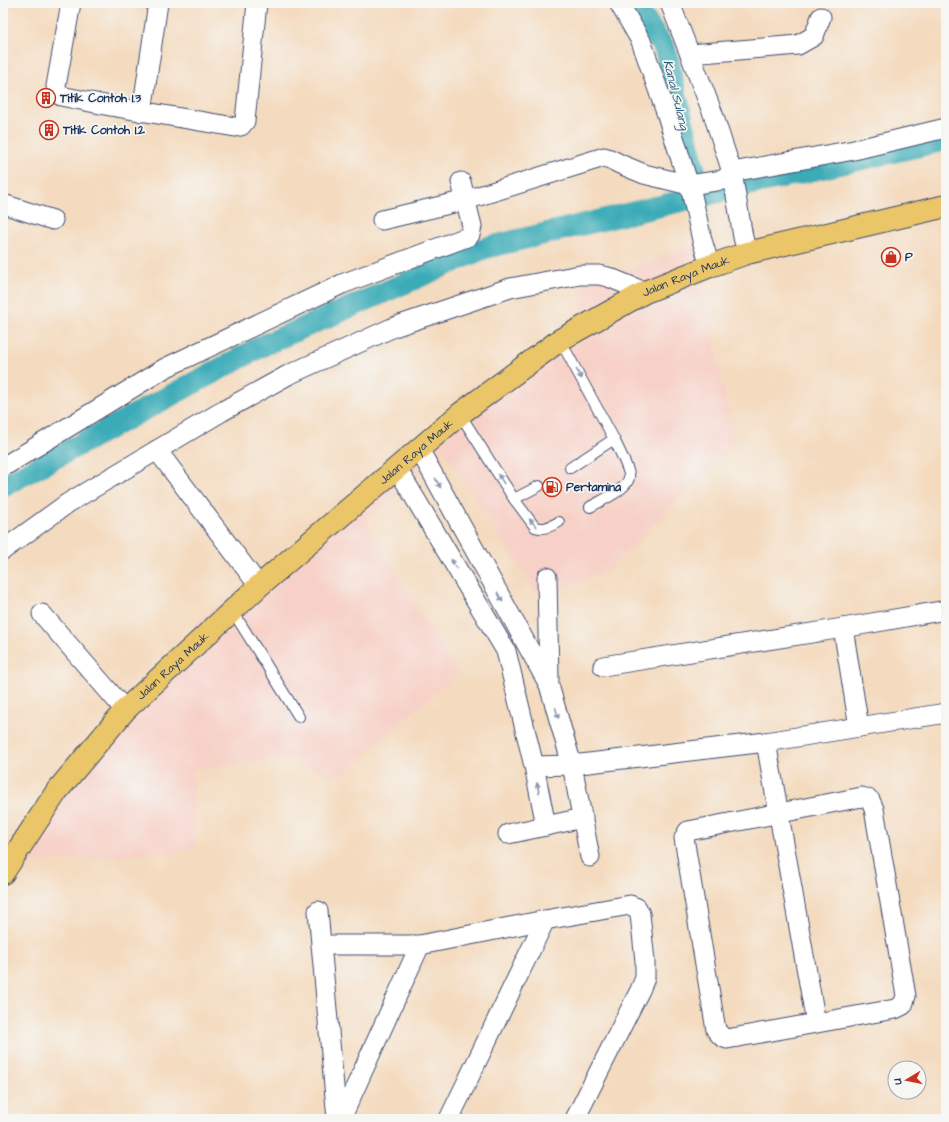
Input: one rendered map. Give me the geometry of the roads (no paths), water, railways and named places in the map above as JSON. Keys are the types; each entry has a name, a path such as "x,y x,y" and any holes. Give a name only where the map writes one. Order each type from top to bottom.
{"main road":[{"name":"Jalan Raya Mauk","path":"3,873 57,791 125,710 259,586 460,414 560,340 645,292 710,266 745,245 946,206"}],"street":[{"path":"71,3 56,86 57,93 61,96 110,106 235,127 244,124 245,121 257,3"},
{"path":"142,112 158,3"},
{"path":"619,3 641,41 667,115 691,188 702,240 710,266"},
{"path":"670,3 713,114 745,245"},
{"path":"690,54 798,45 814,36 821,17"},
{"path":"382,220 464,191 604,157 644,174 691,188 946,128"},
{"path":"3,467 165,368 342,284 467,237 471,232 472,226 464,191"},
{"path":"3,204 53,220"},
{"path":"3,550 68,503 288,375 394,327 510,288 580,275 599,275 608,277 645,292"},
{"path":"419,449 549,685 572,765 590,858"},
{"path":"157,450 259,586"},
{"path":"397,468 506,651 534,766 546,826"},
{"path":"547,577 549,685"},
{"path":"603,666 946,610"},
{"path":"42,614 125,710"},
{"path":"843,628 859,727"},
{"path":"506,651 525,642"},
{"path":"534,766 572,765 766,742 946,713"},
{"path":"766,742 816,1023"},
{"path":"862,797 870,800 874,809 906,996 903,1006 895,1009 728,1039 721,1036 716,1030 684,838 688,831 778,813 862,797"},
{"path":"508,834 583,818"},
{"path":"321,944 420,945 630,905 637,908 640,914 645,961 645,978 575,1119"},
{"path":"318,911 337,1119"},
{"path":"449,1119 545,920"},
{"path":"340,1119 420,945"}],"lane":[{"path":"560,340 614,439 629,475 628,481 623,488 590,507"},
{"path":"460,414 514,499 535,527 540,529 559,522"},
{"path":"570,468 614,439"},
{"path":"514,499 539,486"},
{"path":"232,610 299,717"}],"waterway":[{"name":"Kanal Sulang","path":"633,3 665,49 701,196"},
{"path":"3,486 264,345 485,248 756,183 946,140"}],"place":[{"name":"Titik Contoh 1.3","path":"46,98"},
{"name":"Titik Contoh 1.2","path":"49,130"},
{"name":"P","path":"891,257"},
{"name":"Pertamina","path":"552,487"}]}
